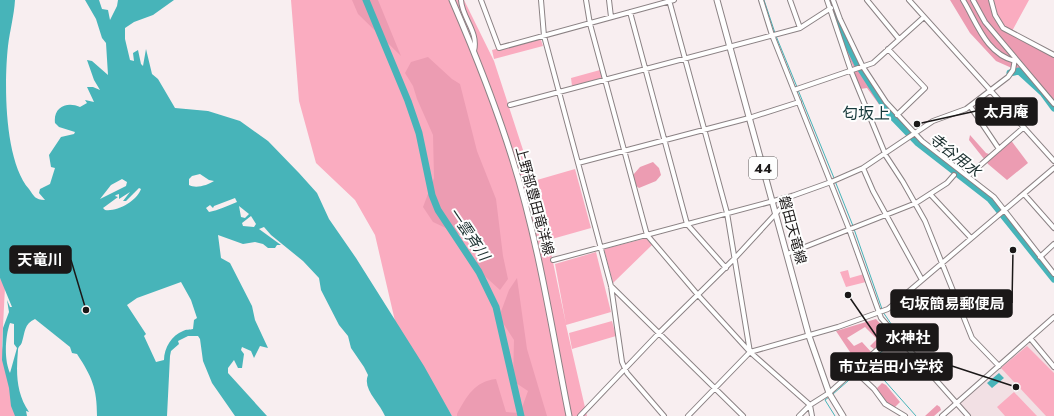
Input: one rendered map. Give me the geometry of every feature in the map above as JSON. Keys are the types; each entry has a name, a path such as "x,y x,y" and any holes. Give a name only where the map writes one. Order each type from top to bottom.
{"main road":[{"name":"上野部豊田竜洋線","path":"452,0 474,51 513,162 538,260 569,416"},
{"name":"磐田天竜線","path":"717,0 809,336 829,393 843,416"}],"street":[{"path":"461,0 473,33 475,46 474,51"},
{"path":"481,0 499,48 674,0"},
{"path":"541,0 544,36 611,286 624,369 664,416"},
{"path":"586,0 590,24 647,235 698,295 750,352 810,405 812,416"},
{"path":"609,0 612,17"},
{"path":"761,0 772,35 831,182 881,318 968,416"},
{"path":"790,0 800,28"},
{"path":"827,0 828,8 851,71 885,154 916,203 925,221 972,338 976,344 999,366"},
{"path":"833,0 863,66 879,93 914,133 994,197 1054,274"},
{"path":"867,0 899,40"},
{"path":"909,0 1054,162"},
{"path":"963,0 979,32 990,46 1009,60 1015,60"},
{"path":"973,0 985,22 1015,60 1054,104"},
{"path":"991,0 998,21 1003,28 1054,55"},
{"path":"669,1 727,213 750,352"},
{"path":"510,106 559,91 730,45 800,28 810,23 828,8 835,6"},
{"path":"630,12 688,224 726,268"},
{"path":"794,90 873,63 924,17"},
{"path":"888,49 925,88 897,115"},
{"path":"553,260 792,196 831,182 863,168 934,120 958,112 970,106 1008,77 1015,60"},
{"path":"578,163 749,118 799,102"},
{"path":"970,106 999,149"},
{"path":"968,176 1023,128"},
{"path":"863,168 886,215 922,280"},
{"path":"688,416 750,352 809,336 888,309 1054,168"},
{"path":"787,254 916,203 954,175"},
{"path":"930,194 971,238"},
{"path":"1024,194 1054,228"},
{"path":"580,416 659,333 726,268 792,196"},
{"path":"1040,257 1054,244"},
{"path":"611,286 743,416"},
{"path":"942,416 1054,317"},
{"path":"800,416 810,405 829,393 855,371 895,334"},
{"path":"1030,338 1054,366"},
{"path":"855,371 874,389 885,404 905,416"}],"shaded area":[{"path":"291,0 464,0 494,61 541,205 566,324 555,264 596,252 611,312 566,325 587,416 452,416 395,321 375,235 355,200 316,163 299,101"},
{"path":"352,0 378,0 401,56 358,14"},
{"path":"950,0 990,0 994,16 1003,28 1054,56 1054,105 1021,72 996,61 970,33"},
{"path":"990,0 1029,0 1011,33 1003,28"},
{"path":"840,27 860,65 893,114 889,118 867,88 860,89 852,70 854,68 845,49 843,37 838,29"},
{"path":"540,37 543,46 494,59 492,50"},
{"path":"428,57 452,79 460,84 477,151 496,199 503,256 508,279 500,290 477,269 476,242 433,222 423,207 434,178 433,135 417,99 413,86 405,73 411,62"},
{"path":"600,70 602,78 572,86 571,78"},
{"path":"970,135 986,153 992,155 1010,139 1028,163 1007,180 988,164 969,140"},
{"path":"653,162 659,168 661,175 656,181 639,188 635,185 633,175 640,167"},
{"path":"575,169 591,228 552,239 537,180"},
{"path":"647,238 652,245 613,283 604,249"},
{"path":"848,270 850,278 864,274 866,282 846,287 840,272"},
{"path":"0,278 5,287 2,346 19,416 0,416"},
{"path":"517,278 527,349 547,416 457,416 468,396 477,386 489,380 496,379 506,412 520,413 528,391 513,381 514,340 499,317 509,290"},
{"path":"876,319 890,335 874,349 870,346 877,339 865,327 847,338 854,346 862,342 873,354 858,364 836,331"},
{"path":"612,321 616,336 572,349 569,333"},
{"path":"1029,342 1054,370 1054,416 970,416 958,404"},
{"path":"1027,346 1054,373 1054,416 1046,416 1001,368"},
{"path":"882,383 886,385 900,402 893,409 885,403 878,391 877,388"},
{"path":"1014,392 1037,416 1005,416 997,407"},
{"path":"937,405 941,410 934,416 925,416"}],"water":[{"path":"0,0 15,0 8,46 6,80 6,100 10,141 21,176 35,197 45,200 39,193 40,189 50,184 55,168 51,167 49,155 61,137 74,134 75,132 59,127 55,123 56,113 59,109 66,105 75,105 80,107 87,103 85,100 94,102 87,87 93,87 100,90 94,80 87,60 92,61 108,75 106,43 102,38 96,19 85,0 99,0 102,9 108,10 110,20 117,6 118,0 174,0 153,15 134,22 125,28 125,39 130,60 134,61 133,53 138,50 141,64 143,66 146,49 152,74 158,79 175,108 208,111 240,121 268,141 299,173 317,193 329,219 356,258 424,366 452,416 385,416 369,391 367,385 368,375 351,348 348,336 339,325 321,290 319,278 303,261 271,235 264,227 259,229 281,245 277,245 275,248 268,248 263,244 255,242 243,244 218,235 221,258 230,263 252,306 255,320 268,348 260,346 254,358 251,351 242,347 241,350 244,354 242,368 238,368 234,360 228,368 228,373 267,416 235,416 212,383 203,361 200,339 198,336 188,336 178,341 179,344 171,351 167,416 97,416 93,383 77,354 72,353 70,347 35,319 27,326 22,343 18,349 17,358 19,390 29,412 26,411 27,416 15,416 11,406 9,388 2,360 3,328 9,312 7,300 10,307 12,307 0,278","holes":["200,174 209,180 214,181 195,187 189,185 189,179 192,176","122,179 127,182 126,186 100,199 111,185","139,188 141,189 135,198 126,205 110,210 105,210 103,208 118,197 115,196 116,195 119,194 119,199 130,192 123,201 126,201","235,198 237,202 209,212 206,208 210,205 213,208 214,206","239,206 249,214 245,218 241,217","251,216 256,224 254,227 243,226 242,223","181,282 191,300 197,318 194,320 193,329 184,330 175,336 169,342 165,351 164,360 156,362 144,336 146,334 127,305 137,298","10,323 14,324 14,344 17,348 10,373 6,355 7,335"]},
{"path":"999,373 1004,378 992,388 987,383"}],"waterway":[{"name":"一雲斉川","path":"366,0 408,101 419,133 432,195 438,210 479,272 496,307 521,416"},
{"path":"764,0 775,33"},
{"name":"寺谷用水","path":"830,0 833,13 857,63 889,113 918,143 990,199 1054,279"},
{"path":"776,36 797,87"},
{"path":"1010,73 1019,71 1043,93 1054,108"},
{"path":"798,90 834,178"},
{"path":"835,181 853,226"},
{"path":"854,229 882,309"},
{"path":"883,312 900,337"},
{"path":"858,371 897,339"},
{"path":"869,363 916,416"},
{"path":"833,394 856,374"},
{"path":"829,397 825,400 835,416"}],"place":[{"name":"太月庵","path":"917,124"},
{"name":"匂坂簡易郵便局","path":"1013,250"},
{"name":"水神社","path":"848,295"},
{"name":"天竜川","path":"86,310"},
{"name":"市立岩田小学校","path":"1016,387"}],"district":[{"name":"匂坂上","path":"866,113"}]}
